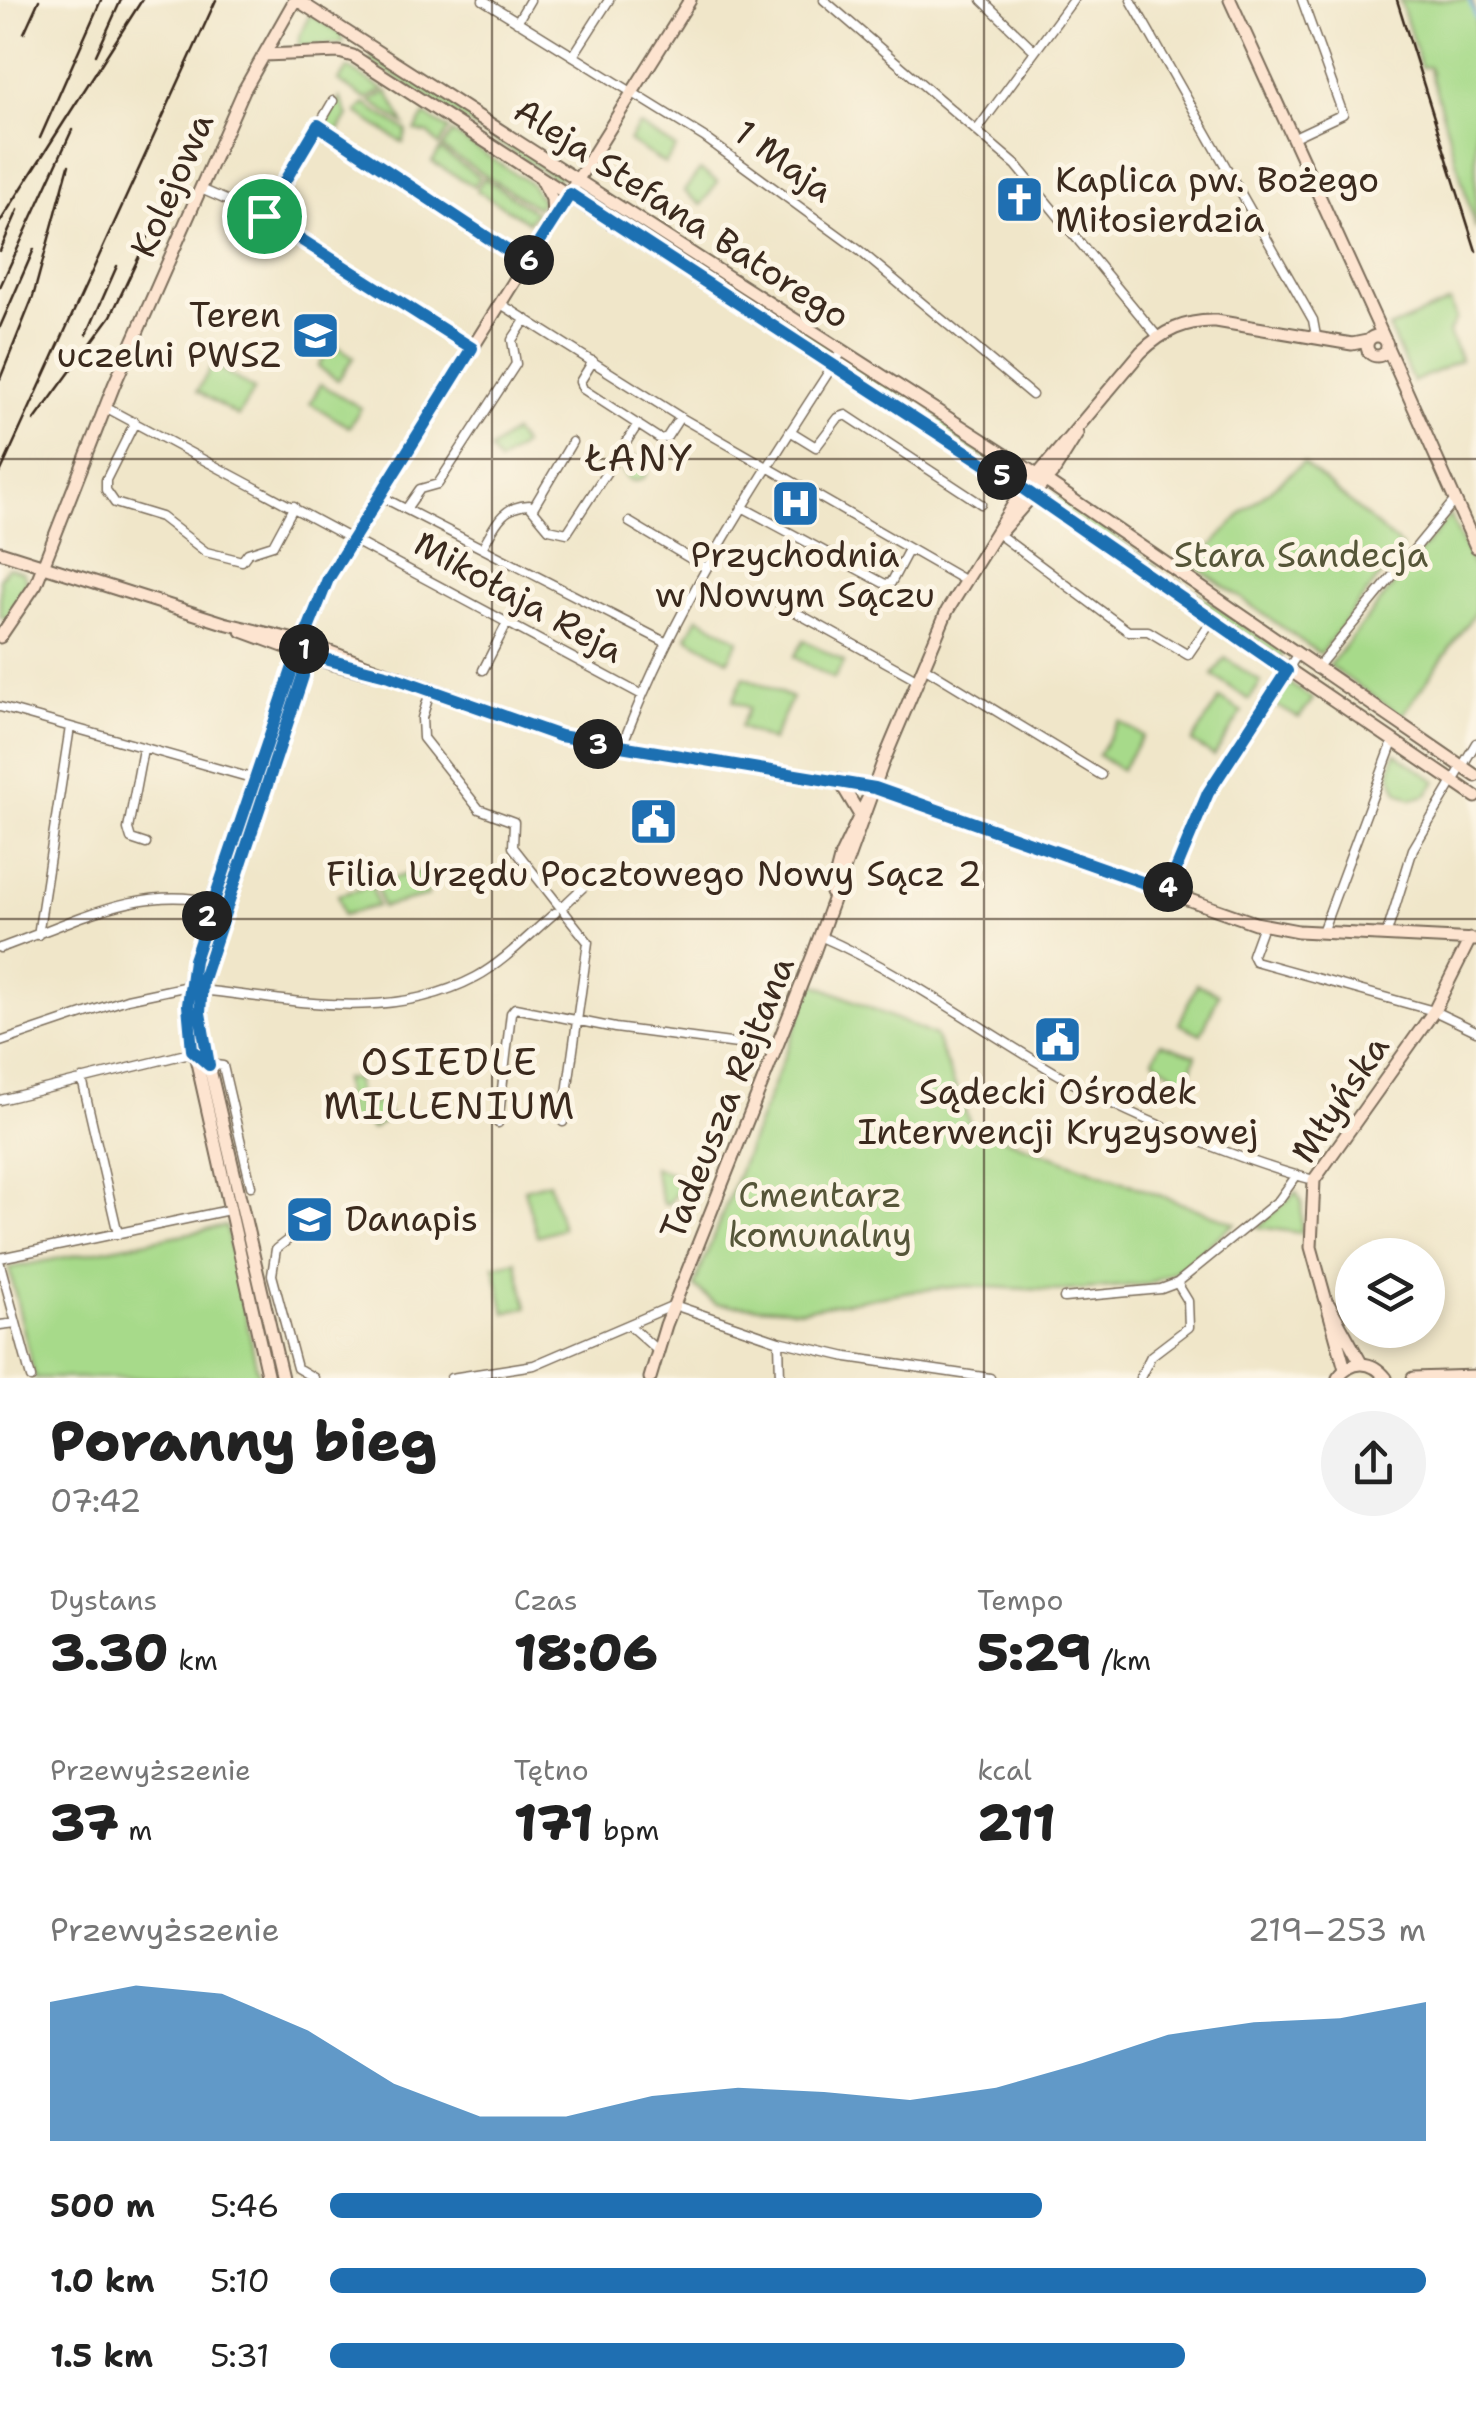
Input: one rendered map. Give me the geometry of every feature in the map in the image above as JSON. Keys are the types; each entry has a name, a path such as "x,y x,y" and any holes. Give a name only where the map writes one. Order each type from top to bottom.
{"street":[{"name":"Kolejowa","path":"0,637 22,608 44,566 104,407 200,189 264,55 296,0"},
{"name":"Aleja Stefana Batorego","path":"296,0 1041,478 1476,776"},
{"name":"1 Maja","path":"482,0 704,137 860,252 1032,396"},
{"path":"517,22 530,0"},
{"path":"573,56 609,0"},
{"path":"282,1378 209,1065 195,988 273,768 302,650 328,579 690,0"},
{"path":"824,0 1016,164 1158,337"},
{"path":"982,0 1034,51"},
{"path":"976,130 1072,0"},
{"path":"1132,0 1314,320 1316,336"},
{"path":"1230,0 1371,313 1376,343 1476,547"},
{"path":"1292,138 1343,114 1302,0"},
{"name":"Aleja Stefana Batorego","path":"264,55 339,52 353,56 1029,492 1476,797"},
{"path":"264,216 332,101"},
{"path":"318,125 526,263"},
{"path":"538,174 552,199 553,221"},
{"path":"200,189 264,216 472,348"},
{"path":"501,304 680,417 964,580"},
{"path":"406,509 420,489 438,484 479,424 516,364 512,340 526,320"},
{"path":"875,788 964,580 996,533 1158,337 1204,320 1331,341 1376,343"},
{"path":"625,738 666,642 706,568 765,467 843,350"},
{"path":"593,361 580,382 583,389 660,439 667,437 680,417"},
{"name":"Mikołaja Reja","path":"104,407 354,537 642,695"},
{"path":"790,430 816,446 838,418 846,415 980,504"},
{"path":"135,422 106,480 106,490 115,503 160,516 206,552 242,561 248,553 273,545 294,506"},
{"path":"533,508 549,528 558,534 567,532 638,424"},
{"path":"533,508 572,442"},
{"path":"380,496 666,642"},
{"path":"1316,668 1454,501"},
{"path":"742,507 885,584 909,550"},
{"path":"482,548 508,508 533,508"},
{"path":"629,522 706,568"},
{"path":"996,533 1128,631 1148,631 1188,656 1212,620"},
{"path":"0,552 431,689 560,736 875,788 1262,925 1322,932 1473,939"},
{"path":"779,603 918,680"},
{"path":"224,622 332,664 390,676"},
{"path":"483,670 507,623"},
{"path":"278,645 297,673"},
{"path":"1167,891 1208,793 1297,655"},
{"path":"297,673 332,664"},
{"path":"924,667 1101,775"},
{"path":"268,1378 192,1050 195,988 212,901 254,779 297,673"},
{"path":"431,689 422,718 422,738 479,809 508,816 514,822 513,847 561,908 598,874"},
{"path":"0,708 254,779 273,768"},
{"path":"38,935 70,727"},
{"path":"1322,932 1393,742"},
{"path":"1386,936 1414,849 1476,743"},
{"path":"143,749 128,829 131,839 146,844"},
{"path":"254,779 259,807"},
{"path":"838,780 858,812"},
{"name":"Tadeusza Rejtana","path":"830,912 832,881 858,812 875,788"},
{"name":"Tadeusza Rejtana","path":"650,1378 656,1350 830,912 875,788"},
{"path":"0,948 148,898 226,905"},
{"path":"0,1042 128,999 195,988 348,1008 401,1001 480,975 560,913 588,942 563,1122"},
{"path":"1262,925 1252,955 1267,964 1434,1011 1476,1031"},
{"path":"820,936 897,972 1028,1056 1122,1109 1314,1180"},
{"name":"Młyńska","path":"1341,1374 1311,1247 1314,1180 1434,1011 1473,939"},
{"path":"498,1123 510,1013 515,1008 578,1022 776,1049"},
{"path":"192,1050 209,1065 223,1066 250,1186"},
{"path":"0,1100 192,1050"},
{"path":"198,1075 209,1065"},
{"path":"82,1080 118,1234"},
{"path":"1064,1298 1162,1289 1177,1283 1279,1200 1297,1175"},
{"path":"31,1378 0,1261 228,1210"},
{"path":"294,1235 276,1250 272,1275 297,1368 314,1378"},
{"path":"1140,1378 1151,1356 1189,1328 1188,1301 1177,1283"},
{"name":"Młyńska","path":"1326,1302 1361,1363"},
{"path":"451,1378 534,1365 674,1304 779,1341 848,1357 990,1378"},
{"path":"0,1325 16,1324"},
{"path":"628,1327 645,1336 656,1350"},
{"path":"779,1341 780,1378"},
{"path":"1341,1374 1361,1363 1376,1367 1386,1378"},
{"path":"1413,1378 1476,1376"}],"green space":[{"path":"1400,0 1472,0 1476,17 1476,230 1429,67 1421,67"},
{"path":"310,14 340,33 343,43 299,47 299,37"},
{"path":"374,54 562,173 557,180 370,61"},
{"path":"348,68 384,90 366,99 338,81"},
{"path":"388,92 404,124 370,101"},
{"path":"340,98 348,116 338,132 324,123"},
{"path":"365,104 407,131 403,143 357,113"},
{"path":"425,115 449,130 439,146 429,134 415,131"},
{"path":"639,125 676,148 665,164 629,141"},
{"path":"452,133 531,184 542,201 537,208 442,148"},
{"path":"440,150 480,177 474,186 432,162"},
{"path":"700,170 718,182 701,205 684,191"},
{"path":"484,178 535,212 528,222 476,190"},
{"path":"592,193 675,247 671,254 587,200"},
{"path":"680,250 752,297 748,304 675,257"},
{"path":"757,300 829,346 824,354 752,307"},
{"path":"1450,302 1456,318 1449,333 1461,360 1413,382 1389,328"},
{"path":"332,343 354,357 338,380 318,367"},
{"path":"852,362 937,417 932,424 848,369"},
{"path":"213,364 254,390 238,416 197,391"},
{"path":"321,384 361,408 349,427 310,403"},
{"path":"940,419 1020,470 1015,478 935,426"},
{"path":"513,432 523,445 499,463 490,450"},
{"path":"635,457 647,469 635,481 623,469"},
{"name":"Stara Sandecja","path":"1303,463 1402,547 1320,654 1194,565 1244,511"},
{"path":"1055,494 1156,566 1151,573 1050,501"},
{"path":"1450,515 1476,573 1476,611 1402,716 1329,666"},
{"path":"8,567 23,572 27,583 7,618 0,617 0,579"},
{"path":"1179,581 1283,653 1279,660 1171,584"},
{"path":"698,617 739,640 728,660 687,637"},
{"path":"804,640 844,662 834,679 794,657"},
{"path":"1225,658 1261,682 1249,700 1213,675"},
{"path":"744,677 792,698 772,741 740,727 749,708 733,701"},
{"path":"1284,680 1313,699 1299,718 1271,703"},
{"path":"1220,698 1242,712 1214,756 1192,742"},
{"path":"1119,721 1143,736 1121,770 1098,755"},
{"path":"1395,753 1436,781 1427,795 1411,799 1398,792 1390,772"},
{"path":"422,871 428,896 382,907 376,882"},
{"path":"372,886 377,906 343,915 338,895"},
{"name":"Cmentarz komunalny","path":"813,983 935,1036 971,1126 1235,1223 1177,1271 1148,1284 1062,1291 968,1286 911,1291 801,1310 716,1304 694,1286"},
{"path":"1197,984 1219,994 1201,1034 1179,1024"},
{"path":"1161,1043 1196,1055 1187,1083 1153,1059"},
{"path":"343,1079 356,1079 359,1122 348,1124"},
{"path":"382,1099 391,1118 371,1129 364,1119 366,1109"},
{"path":"653,1167 682,1177 682,1186 669,1203 663,1204"},
{"path":"549,1182 562,1228 537,1236 524,1189"},
{"path":"1296,1192 1302,1202 1301,1233 1258,1227"},
{"path":"226,1226 259,1378 35,1378 9,1268"},
{"path":"516,1261 527,1307 505,1313 494,1266"}],"waterway":[{"path":"1469,0 1476,19"}],"railway":[{"path":"24,33 39,0"},
{"path":"40,138 101,0"},
{"path":"96,55 121,0"},
{"path":"0,222 142,0"},
{"path":"0,473 216,0"},
{"path":"1397,0 1476,251"},
{"path":"0,287 72,130"},
{"path":"34,421 111,316 183,163"},
{"path":"0,379 33,297 69,165"},
{"path":"0,251 18,210"},
{"path":"0,327 34,249"},
{"path":"87,334 117,266"}],"place":[{"name":"Kaplica pw. Bożego Miłosierdzia","path":"1020,200"},
{"name":"Teren uczelni PWSZ","path":"316,335"},
{"name":"Przychodnia w Nowym Sączu","path":"795,503"},
{"name":"Filia Urzędu Pocztowego Nowy Sącz 2","path":"654,822"},
{"name":"Sądecki Ośrodek Interwencji Kryzysowej","path":"1058,1040"},
{"name":"Danapis","path":"310,1219"}],"district":[{"name":"ŁANY","path":"640,458"},
{"name":"OSIEDLE MILLENIUM","path":"450,1084"}],"route":[{"path":"264,216 318,125 526,263 570,194 1025,490 1287,671 1208,793 1167,891 875,788 560,736 431,689 390,676 350,670 306,656 298,652 212,901 188,986 192,1050 209,1065 200,1013 202,982 303,676 306,656 303,642 307,629 328,579 472,348 264,216"}]}
